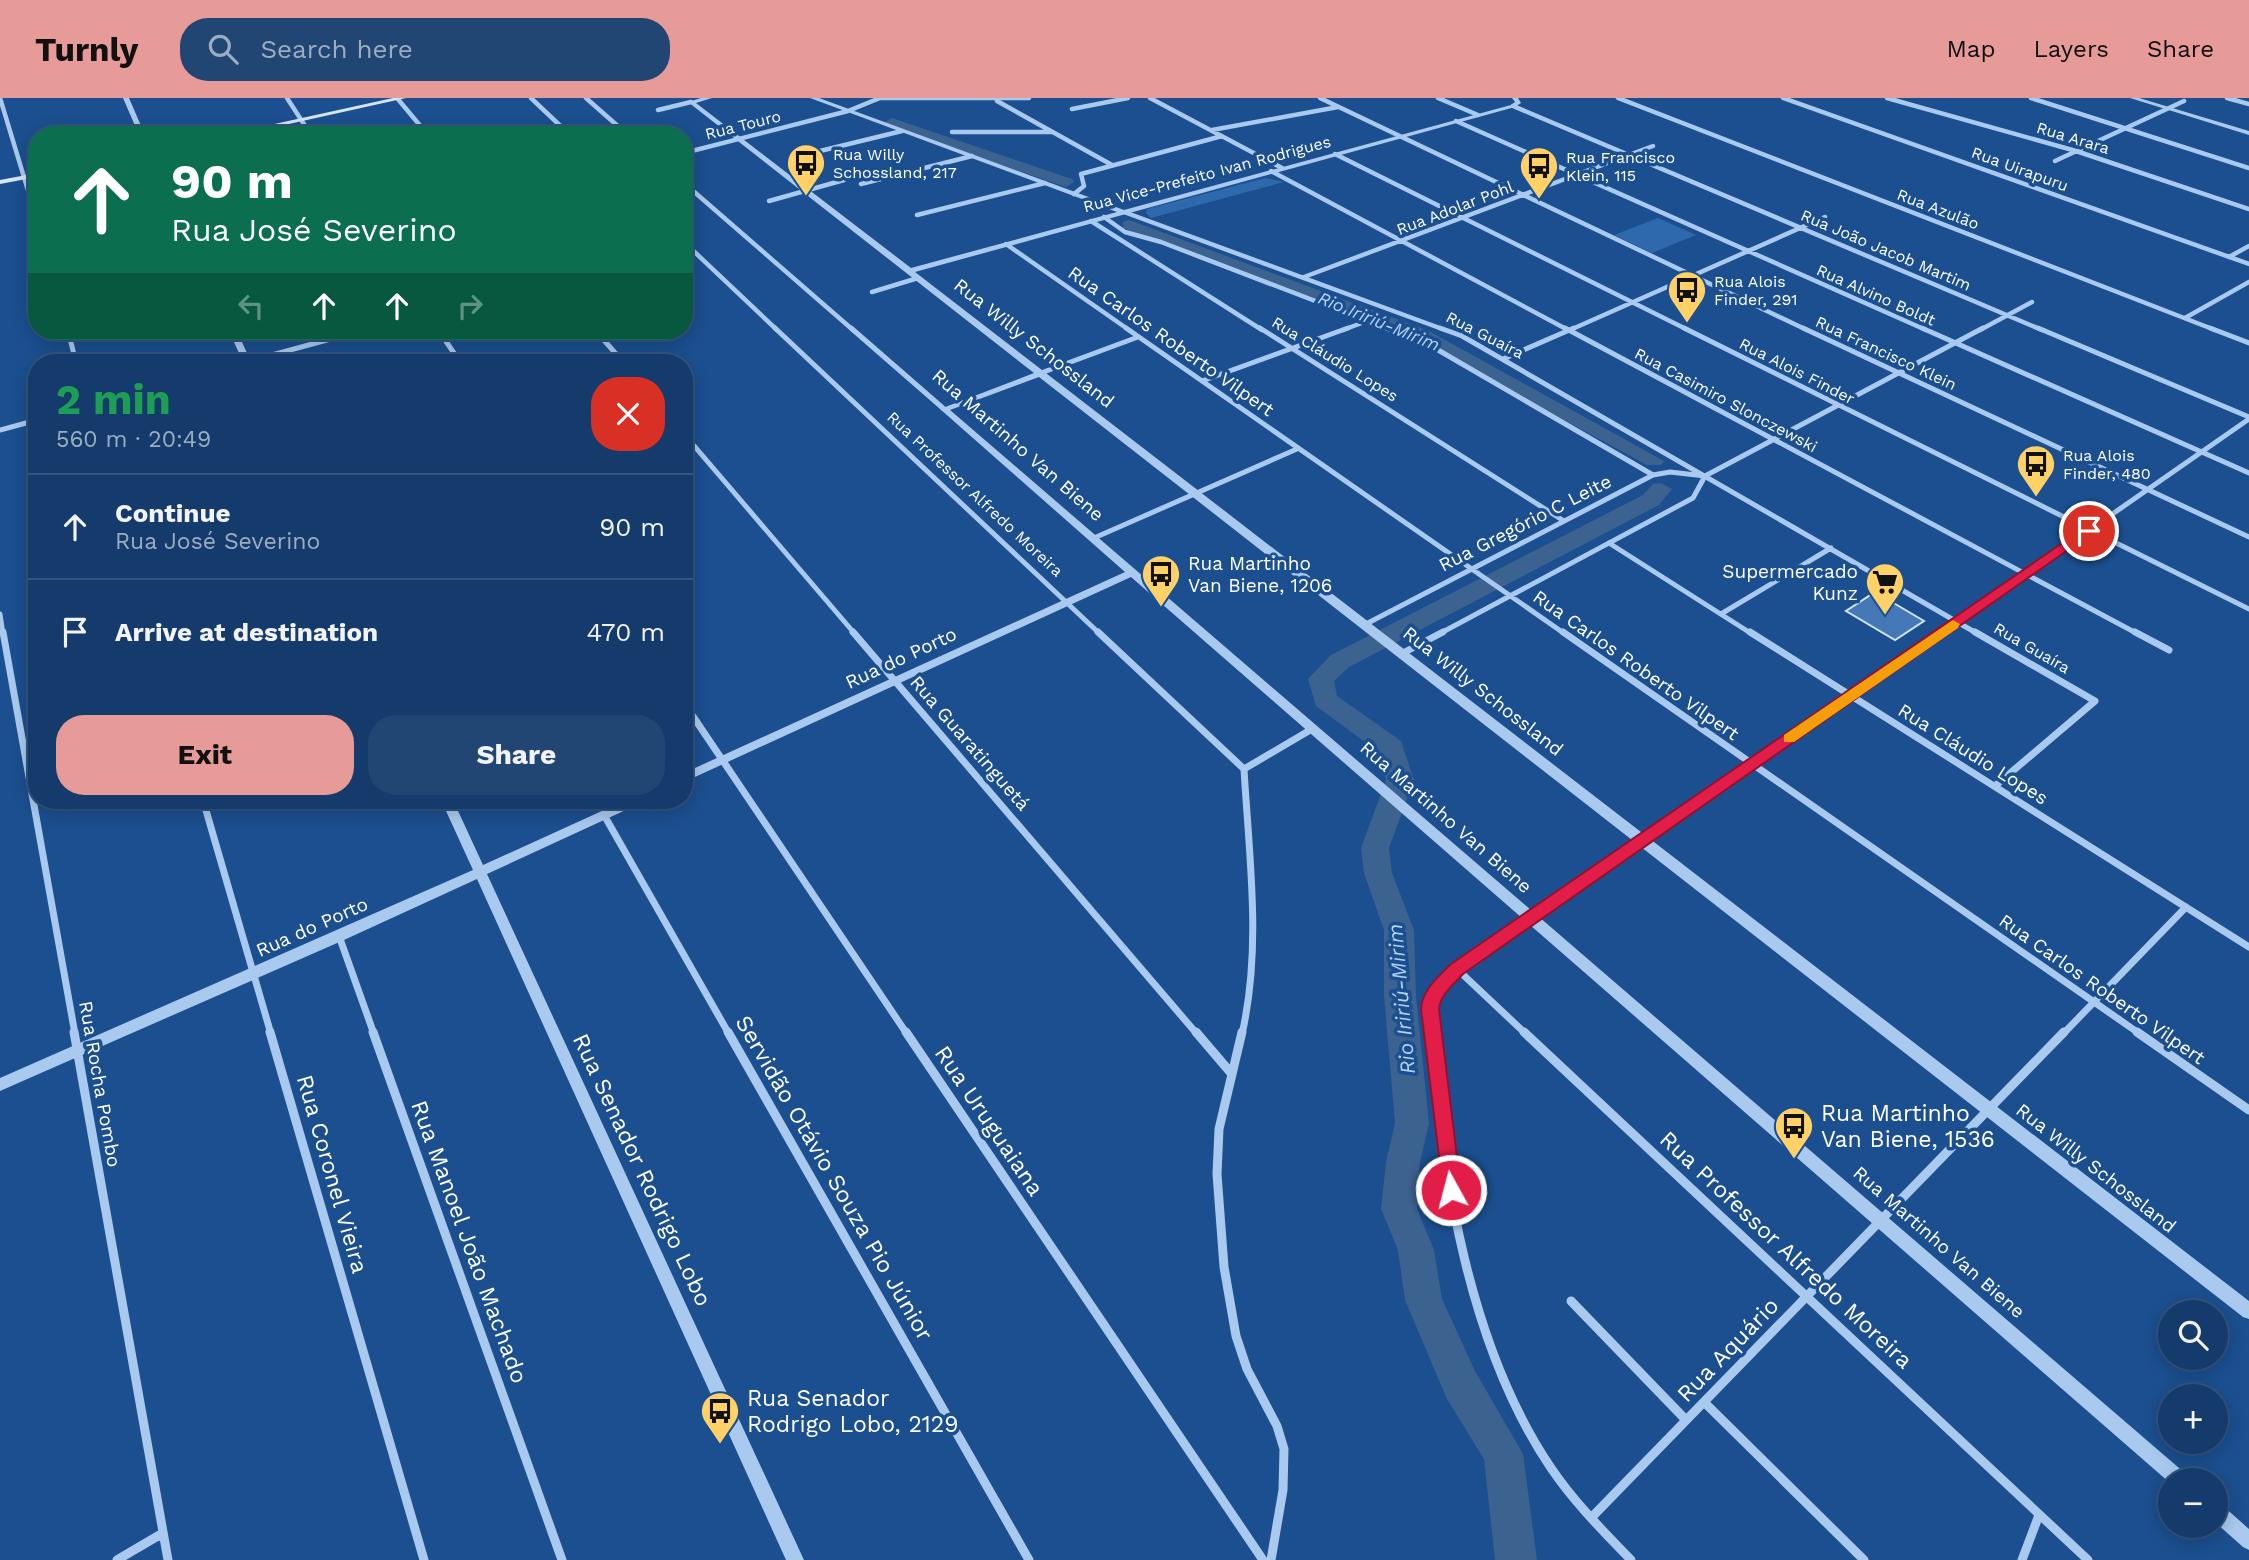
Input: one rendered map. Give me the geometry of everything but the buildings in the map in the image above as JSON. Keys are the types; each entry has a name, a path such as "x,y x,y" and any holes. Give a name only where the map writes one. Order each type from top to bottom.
{"main road":[{"path":"271,126 399,98"},
{"path":"0,182 28,176"}],"street":[{"path":"0,98 28,188"},
{"path":"125,98 138,126"},
{"path":"287,98 304,126"},
{"path":"399,98 421,126"},
{"path":"531,98 561,126"},
{"path":"586,98 618,126"},
{"path":"657,110 709,98"},
{"name":"Rua Guaíra","path":"813,98 1447,329 2095,701 1995,786"},
{"path":"986,98 1006,104 1112,165"},
{"name":"Rua Touro","path":"693,151 848,111 880,99 1029,98"},
{"path":"1072,109 1128,98"},
{"path":"1150,98 1282,168"},
{"name":"Rua Francisco Klein","path":"1320,98 1691,276 2249,537"},
{"path":"1438,98 1478,116"},
{"name":"Rua Azulão","path":"1618,98 2249,343"},
{"name":"Rua Uirapuru","path":"1783,98 2249,264"},
{"name":"Rua Arara","path":"1887,98 2076,151 2249,209"},
{"path":"2031,98 2249,168"},
{"path":"2133,98 2249,133"},
{"path":"2227,98 2249,104"},
{"path":"2054,162 2184,101"},
{"name":"Rua Willy Schossland","path":"691,102 2249,1311"},
{"name":"Rua Vice-Prefeito Ivan Rodrigues","path":"909,271 1478,116 1514,102"},
{"name":"Rua João Jacob Martim","path":"1514,102 1629,155 2249,418"},
{"path":"1211,131 1339,107"},
{"name":"Rua Alvino Boldt","path":"1455,121 2249,473"},
{"path":"820,151 902,131"},
{"path":"952,132 1054,132"},
{"path":"1074,194 1084,186 1081,174 1222,136"},
{"name":"Rua Adolar Pohl","path":"1304,277 1653,146"},
{"name":"Rua Alois Finder","path":"1335,154 2249,609"},
{"path":"860,184 972,156"},
{"name":"Rua Casimiro Slonczewski","path":"1271,171 2169,650"},
{"path":"769,201 844,180"},
{"path":"917,215 1045,183"},
{"name":"Rua Martinho Van Biene","path":"693,191 2166,1468"},
{"path":"1503,359 1825,216"},
{"path":"1104,217 1130,234 1161,242 1426,343 1653,475"},
{"name":"Rua Cláudio Lopes","path":"1091,221 1564,521"},
{"name":"Rua Carlos Roberto Vilpert","path":"1006,244 1470,570 2249,1110"},
{"path":"2230,257 2249,246"},
{"name":"Rua Professor Alfredo Moreira","path":"693,250 1244,769"},
{"path":"872,292 918,278"},
{"path":"2185,318 2249,282"},
{"path":"1398,649 1509,596 1693,498 1705,475 2032,302"},
{"path":"1202,381 1367,320"},
{"path":"944,409 1138,337"},
{"path":"273,354 320,340"},
{"path":"604,340 616,354"},
{"path":"1631,1560 1591,1518 1543,1456 1523,1422 1487,1336 1461,1251 1430,1009 1435,992 1457,969 2249,418"},
{"path":"0,430 28,422"},
{"name":"Rua Guaratinguetá","path":"693,444 1231,1073"},
{"path":"1094,538 1297,449"},
{"name":"Rua Gregório C Leite","path":"1366,624 1653,475 1670,472 1705,475"},
{"name":"Rua Cláudio Lopes","path":"1609,543 2249,947"},
{"path":"1721,614 1831,548"},
{"name":"Rua do Porto","path":"693,774 1133,572"},
{"name":"Rua Rocha Pombo","path":"0,614 28,771"},
{"name":"Rua Uruguaiana","path":"693,718 1262,1560"},
{"path":"1271,1560 1285,1469 1284,1449 1280,1434 1247,1371 1230,1309 1217,1144 1219,1121 1246,1015 1251,967 1244,769 1312,729"},
{"name":"Rua Rocha Pombo","path":"35,809 168,1560"},
{"name":"Rua Coronel Vieira","path":"206,809 424,1560"},
{"name":"Rua Senador Rodrigo Lobo","path":"451,809 795,1560"},
{"name":"Rua do Porto","path":"0,1085 339,936 604,815 612,809"},
{"name":"Servidão Otávio Souza Pio Júnior","path":"604,815 1030,1560"},
{"name":"Rua Aquário","path":"1591,1518 2186,907"},
{"name":"Rua Manoel João Machado","path":"339,936 562,1560"},
{"name":"Rua Professor Alfredo Moreira","path":"1457,969 2088,1560"},
{"path":"1571,1301 1686,1420"},
{"path":"1704,1402 1864,1560"},
{"path":"2022,1560 2039,1515"},
{"path":"2228,1522 2249,1541"},
{"path":"117,1560 163,1532"}],"shaded area":[{"path":"1265,178 1284,182 1151,218 1146,213 1147,209"},
{"path":"1658,218 1696,235 1652,253 1614,235"}],"waterway":[{"name":"Rio Iririú-Mirim","path":"892,122 1066,182"},
{"name":"Rio Iririú-Mirim","path":"1129,225 1422,335 1654,461"},
{"name":"Rio Iririú-Mirim","path":"1516,1560 1503,1454 1461,1385 1424,1300 1416,1250 1399,1209 1403,1162 1412,1123 1400,996 1399,930 1378,873 1375,848 1400,780 1392,748 1325,700 1321,679 1340,661 1651,500 1661,489"}],"slow traffic":[{"path":"1789,739 1953,624"}],"place":[{"name":"Rua Willy Schossland, 217","path":"806,197"},
{"name":"Rua Francisco Klein, 115","path":"1539,200"},
{"name":"Rua Alois Finder, 291","path":"1687,324"},
{"name":"Rua Alois Finder, 480","path":"2036,498"},
{"name":"Rua Martinho Van Biene, 1206","path":"1161,608"},
{"name":"Supermercado Kunz","path":"1885,616"},
{"name":"Rua Martinho Van Biene, 1536","path":"1794,1160"},
{"name":"Rua Senador Rodrigo Lobo, 2129","path":"720,1445"}],"route":[{"path":"1451,1190 1430,1009 1430,999 1446,980 1457,969 2089,531"}]}
